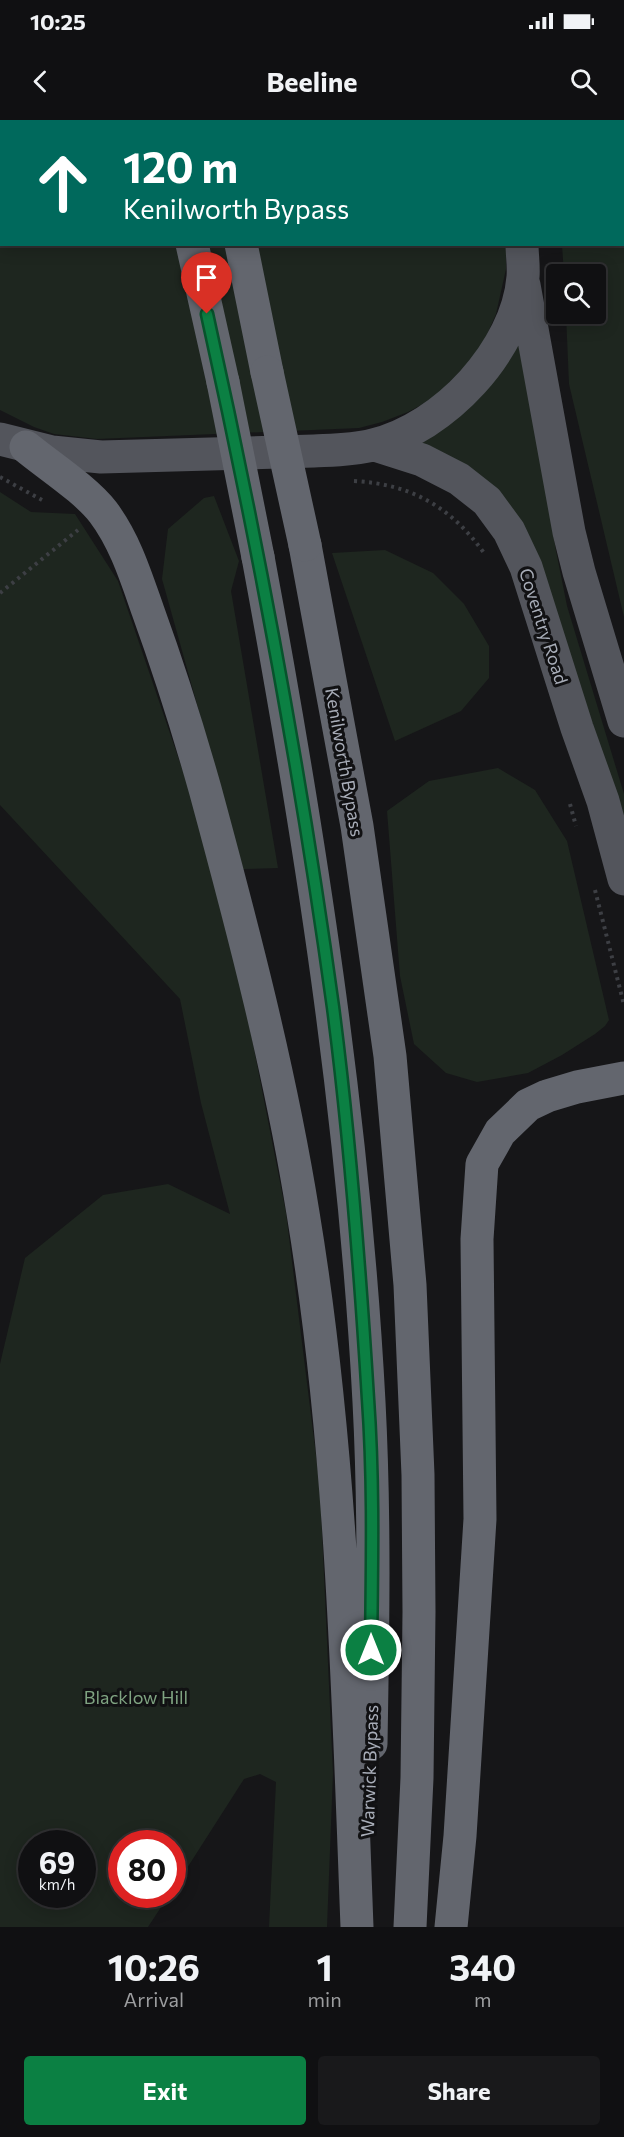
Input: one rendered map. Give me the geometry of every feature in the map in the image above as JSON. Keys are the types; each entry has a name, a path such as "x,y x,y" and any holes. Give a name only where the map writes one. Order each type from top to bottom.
{"highway":[{"name":"Warwick Bypass","path":"192,246 223,382 286,708 320,915 352,1183 369,1401 372,1512 371,1742 362,1927"},
{"name":"Kenilworth Bypass","path":"240,246 305,545 357,826 390,1056 410,1285 418,1475 417,1778 410,1927"},
{"path":"13,443 101,510 114,528 130,562 164,653 190,739 234,896 262,1008 303,1214 325,1371 344,1590 357,1927"},
{"path":"451,1927 460,1836 480,1519 477,1239 482,1164 500,1132 528,1106 547,1096 577,1087 624,1078"}],"main road":[{"path":"522,246 523,278 572,542 581,582 624,722"},
{"path":"13,443 72,455 100,456 314,451 375,445 432,418 474,381 498,348 510,324 523,278"},
{"name":"Coventry Road","path":"375,445 430,463 459,479 486,501 510,531 526,567 577,728 603,801 609,882"}],"path":[{"path":"0,477 45,502"},
{"path":"345,481 377,482 399,487 420,496 451,515 472,537 488,561"},
{"path":"0,594 80,528 71,522"},
{"path":"567,797 577,830"},
{"path":"609,882 624,1005"}],"green space":[{"path":"0,246 506,246 506,269 496,314 486,337 471,360 434,398 408,412 382,422 359,428 97,439 54,434 0,410"},
{"path":"562,246 624,246 624,617 569,384 566,324 606,324 606,264 563,264"},
{"path":"518,342 567,606 624,794 624,821 553,603 420,444 466,411 482,395"},
{"name":"Blacklow Hill","path":"0,492 31,512 75,514 118,581 189,789 239,972 286,1213 320,1488 333,1773 327,1927 269,1927 276,1782 260,1774 244,1779 186,1870 186,1830 108,1830 108,1908 160,1908 148,1927 0,1927 0,1364 25,1258 103,1195 168,1184 230,1214 201,1103 180,999 0,805"},
{"path":"214,496 239,561 231,591 278,868 243,869 162,579 168,529 204,498"},
{"path":"385,550 433,573 464,604 489,646 489,678 461,711 395,741 332,553"},
{"path":"498,768 535,790 567,841 609,1020 595,1034 528,1073 477,1082 446,1073 414,1044 400,976 387,811 429,781"}],"route":[{"path":"207,314 254,535 286,708 333,1011 352,1183 369,1401 372,1512 371,1650"}]}
